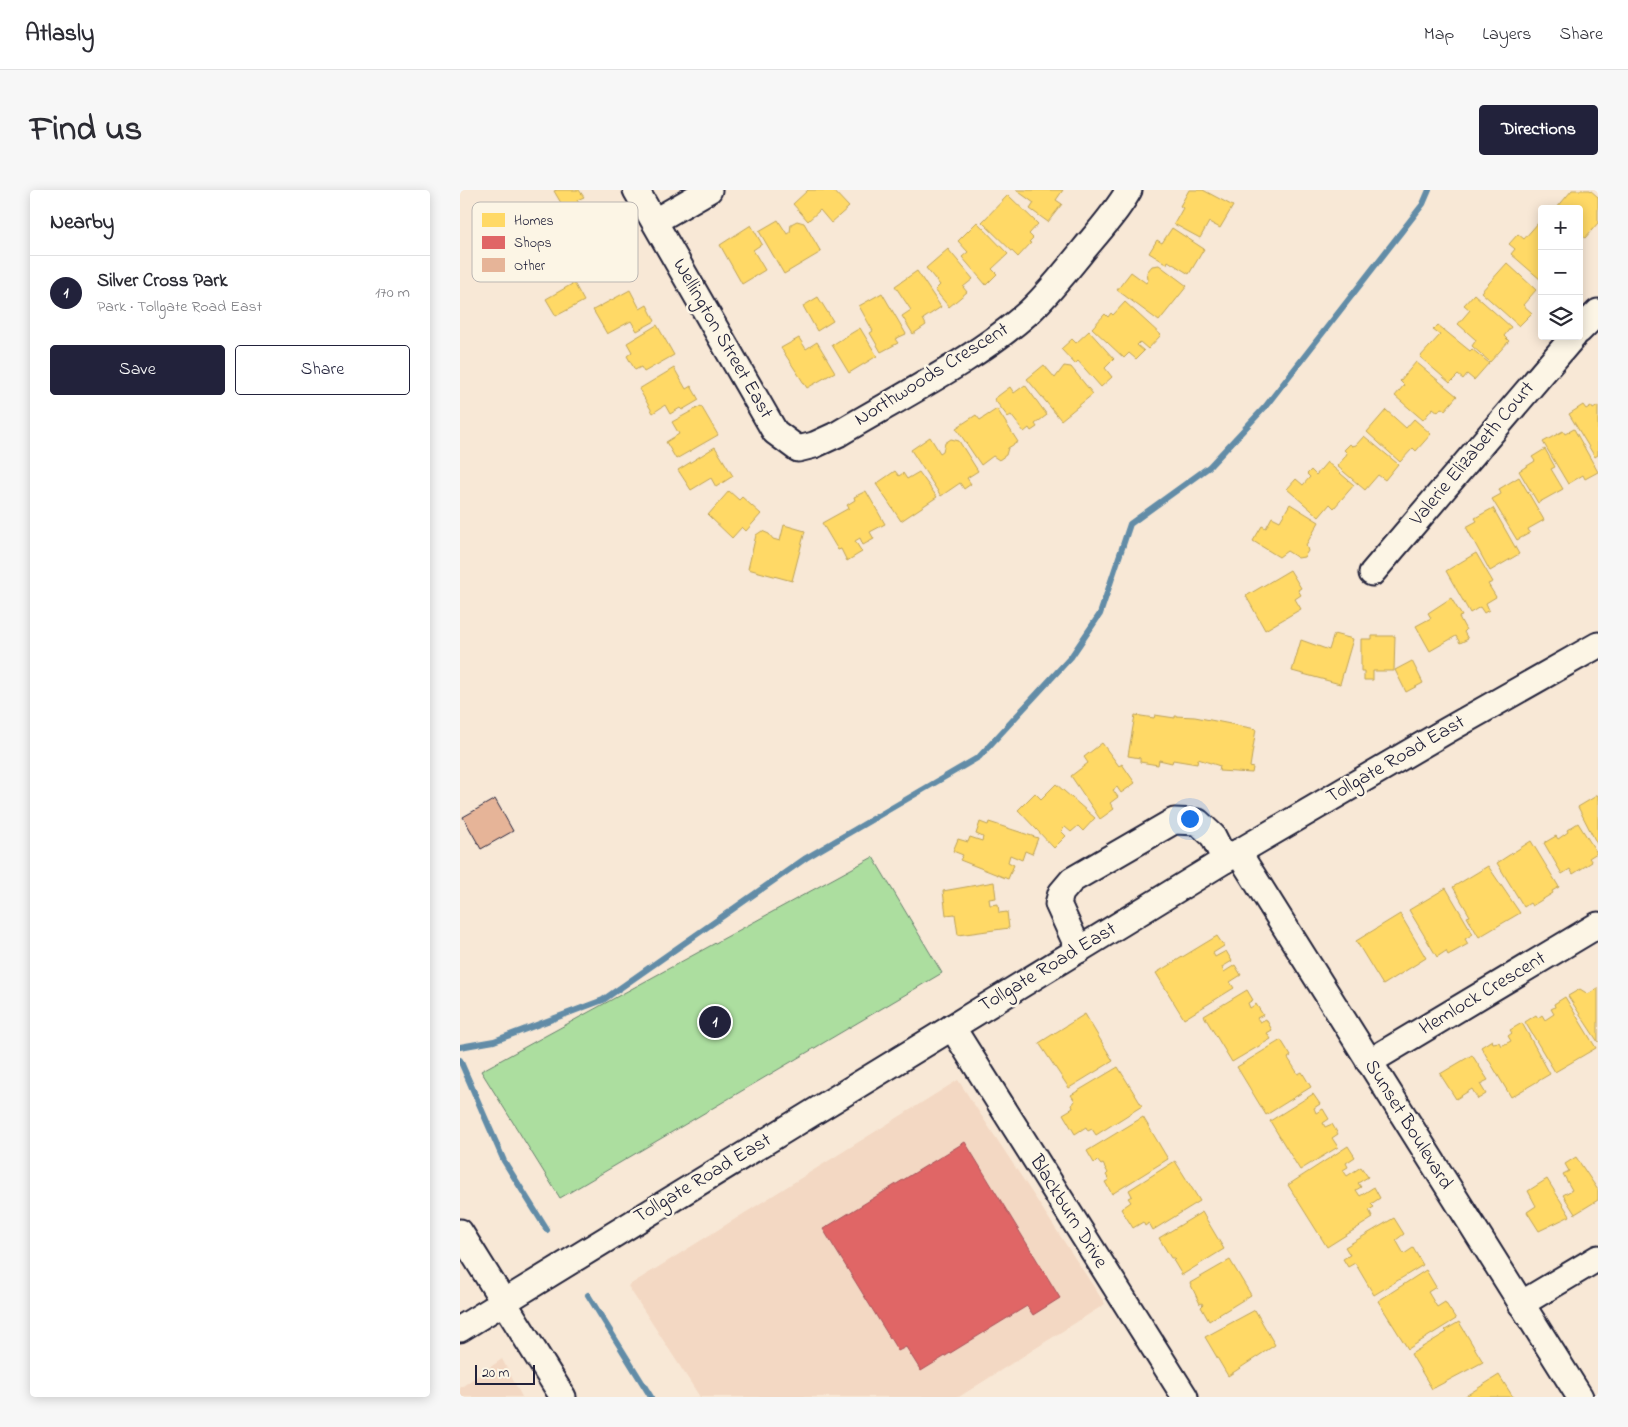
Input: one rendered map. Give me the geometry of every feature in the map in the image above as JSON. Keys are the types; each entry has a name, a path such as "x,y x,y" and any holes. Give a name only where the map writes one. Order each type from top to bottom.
{"street":[{"path":"636,190 655,221 709,190"},
{"name":"Northwoods Crescent","path":"798,449 814,445 838,434 983,347 1006,331 1031,310 1070,266 1121,204 1129,190"},
{"name":"Wellington Street East","path":"655,221 775,432 798,449"},
{"path":"1583,327 1598,312"},
{"name":"Valerie Elizabeth Court","path":"1372,573 1571,340"},
{"name":"Tollgate Road East","path":"460,1329 504,1300 1232,856 1598,645"},
{"name":"Sunset Boulevard","path":"1079,950 1058,904 1061,892 1072,880 1174,821 1198,822 1232,856 1369,1062 1580,1397"},
{"name":"Hemlock Crescent","path":"1369,1062 1598,925"},
{"name":"Blackburn Drive","path":"952,1027 1185,1397"},
{"path":"460,1232 563,1397"},
{"path":"1521,1304 1598,1258"}],"shaded area":[{"path":"958,1080 1105,1304 959,1397 700,1397 628,1286"},
{"path":"502,1359 522,1397 460,1397 460,1388"}],"green space":[{"path":"873,857 942,973 560,1198 481,1071"}],"building: Homes":[{"path":"579,190 584,197 577,200 578,202 560,202 554,191"},
{"path":"808,190 833,190 849,207 831,223 820,210 808,221 793,204"},
{"path":"1016,190 1063,190 1056,200 1062,204 1048,222 1030,209 1034,203"},
{"path":"1189,190 1203,190 1233,206 1220,228 1209,222 1200,238 1174,224 1183,208 1180,206"},
{"path":"1572,190 1590,190 1598,197 1598,223 1585,238 1583,237 1583,205 1559,205"},
{"path":"1008,195 1038,224 1029,234 1033,238 1029,242 1031,243 1018,257 982,222"},
{"path":"778,220 787,234 790,232 791,224 797,221 804,223 821,252 784,274 759,231"},
{"path":"977,222 1008,254 992,269 997,274 986,285 962,257 968,252 958,241"},
{"path":"1538,223 1538,277 1511,254 1515,249 1509,244 1518,234 1524,239"},
{"path":"751,225 762,244 753,250 765,270 742,284 720,245"},
{"path":"1172,228 1204,249 1189,274 1168,261 1167,264 1149,253 1157,240 1162,243"},
{"path":"948,249 973,279 963,287 967,292 949,307 935,290 940,285 926,268"},
{"path":"1507,263 1536,290 1523,305 1532,313 1519,326 1481,292"},
{"path":"1159,265 1187,286 1159,321 1117,290 1131,272 1146,283 1148,280 1147,272 1152,266"},
{"path":"917,271 941,307 923,319 926,325 913,334 902,316 911,310 895,286"},
{"path":"574,283 584,301 556,316 546,299"},
{"path":"630,290 640,309 647,305 655,321 637,331 631,321 607,334 593,310"},
{"path":"882,293 906,334 895,339 898,343 881,352 870,333 873,331 859,306"},
{"path":"1474,294 1511,327 1504,336 1509,341 1490,362 1472,346 1476,340 1458,324 1470,310 1464,305"},
{"path":"818,297 833,321 817,331 803,306"},
{"path":"1125,302 1161,335 1148,349 1140,342 1137,345 1144,351 1136,359 1129,353 1124,358 1092,328 1105,314 1108,317 1111,313 1113,315"},
{"path":"657,325 674,355 644,372 641,367 635,370 627,356 632,352 627,343"},
{"path":"1438,325 1470,351 1472,349 1489,363 1474,380 1467,374 1463,379 1458,375 1450,383 1420,357 1440,335 1433,330"},
{"path":"860,328 877,356 849,373 832,345"},
{"path":"1089,331 1114,359 1105,368 1112,377 1101,387 1078,361 1075,364 1061,349 1072,339 1076,343"},
{"path":"799,338 806,349 817,342 835,372 807,388 781,348"},
{"path":"1416,362 1457,396 1445,410 1441,408 1438,412 1433,408 1423,420 1395,396 1404,385 1400,381"},
{"path":"1044,365 1055,378 1064,366 1071,367 1093,394 1061,420 1027,379"},
{"path":"674,368 686,389 691,386 699,400 682,410 680,408 670,414 665,405 653,413 639,389"},
{"path":"1025,385 1047,415 1035,424 1037,427 1031,431 1029,428 1024,432 1011,415 1008,417 994,399 1010,387 1014,393"},
{"path":"1583,405 1586,409 1591,406 1593,409 1598,406 1598,455 1595,457 1569,414"},
{"path":"701,406 718,435 676,459 666,442 679,434 672,422"},
{"path":"997,409 1018,442 1008,448 1006,455 999,460 993,456 981,465 956,428 976,415 980,420"},
{"path":"1386,410 1406,428 1414,419 1431,434 1416,451 1413,448 1400,462 1367,432"},
{"path":"1574,429 1598,472 1585,479 1583,475 1568,484 1543,442 1563,431 1565,434"},
{"path":"1364,436 1398,464 1385,480 1378,475 1365,490 1337,466 1347,453 1344,450 1350,444 1352,446 1356,445"},
{"path":"930,437 940,453 943,451 945,443 951,439 959,441 978,471 967,478 971,484 964,489 960,483 941,496 911,450"},
{"path":"715,447 733,476 716,487 711,478 691,490 678,470"},
{"path":"1545,449 1555,467 1551,469 1563,489 1538,503 1519,471 1535,461 1532,457"},
{"path":"1327,462 1354,485 1334,508 1330,504 1319,517 1287,489 1296,479 1303,485 1310,477 1307,474 1311,470 1316,475"},
{"path":"895,471 899,476 903,473 907,479 919,472 937,497 901,521 876,484"},
{"path":"1519,477 1544,520 1528,529 1530,533 1517,540 1492,499 1501,494 1499,489"},
{"path":"729,491 739,500 742,497 761,514 746,531 742,527 732,538 708,515"},
{"path":"866,491 885,524 870,532 874,539 863,545 860,538 855,541 862,552 847,561 841,549 838,550 822,523 849,508 847,505 855,500 854,497"},
{"path":"1290,504 1319,522 1306,545 1308,551 1304,557 1298,558 1287,551 1279,557 1253,541 1262,526 1266,528 1272,517 1280,521"},
{"path":"1493,508 1519,554 1490,571 1466,527 1477,521 1475,518"},
{"path":"784,525 805,531 792,581 748,569 756,535 762,531 769,534 773,539 780,541"},
{"path":"1476,553 1493,582 1488,584 1496,597 1486,603 1489,610 1484,613 1480,607 1470,613 1446,571"},
{"path":"1290,570 1301,588 1298,590 1301,595 1295,599 1301,609 1265,630 1246,596"},
{"path":"1451,598 1462,616 1459,617 1466,630 1464,632 1468,639 1460,643 1456,636 1430,651 1416,626 1431,618 1428,613"},
{"path":"1334,634 1353,639 1340,684 1292,671 1301,640 1329,650"},
{"path":"1372,636 1395,636 1394,671 1373,671 1373,680 1364,680 1364,671 1361,671 1361,639 1372,639"},
{"path":"1412,661 1423,683 1406,692 1395,670"},
{"path":"1135,715 1154,718 1155,715 1175,718 1175,716 1195,717 1256,729 1250,767 1253,768 1252,773 1219,771 1220,766 1198,759 1197,764 1173,760 1172,763 1159,760 1158,765 1140,762 1140,758 1128,756"},
{"path":"1102,743 1119,766 1122,764 1135,783 1121,793 1117,787 1113,790 1118,797 1110,803 1114,809 1100,819 1071,776 1088,763 1084,757"},
{"path":"1056,784 1095,818 1083,831 1078,826 1071,832 1065,827 1061,831 1066,836 1054,848 1018,810 1035,793 1041,799"},
{"path":"1598,795 1598,846 1578,807"},
{"path":"980,822 988,825 989,822 1038,838 1032,854 1025,851 1022,860 1010,855 1008,862 1014,865 1008,879 960,860 963,855 953,851 958,839 968,842 970,837 982,841 983,837 976,834"},
{"path":"1578,823 1597,853 1589,858 1592,862 1573,874 1570,869 1562,874 1544,843 1556,836 1558,839"},
{"path":"1531,841 1559,887 1532,906 1530,903 1524,907 1497,863"},
{"path":"1488,866 1520,913 1479,937 1467,917 1470,916 1453,887"},
{"path":"994,882 996,898 989,899 990,905 998,904 999,913 1007,912 1009,928 958,935 955,914 946,915 943,891"},
{"path":"1446,888 1473,934 1465,939 1468,944 1448,955 1446,951 1437,957 1409,910"},
{"path":"1400,914 1426,958 1383,985 1356,941"},
{"path":"1217,936 1224,946 1213,953 1215,957 1226,951 1232,961 1222,967 1224,972 1235,965 1241,975 1230,982 1234,988 1184,1019 1156,973"},
{"path":"1598,988 1598,1042 1568,996 1580,989 1588,994"},
{"path":"1247,990 1253,1000 1248,1003 1250,1008 1256,1004 1263,1015 1257,1018 1260,1022 1266,1019 1272,1030 1267,1033 1271,1039 1232,1062 1204,1016"},
{"path":"1565,997 1596,1048 1555,1072 1525,1022 1536,1015 1538,1018 1542,1015 1545,1020 1554,1014 1551,1009 1555,1007 1554,1004"},
{"path":"1085,1014 1113,1061 1069,1088 1039,1043"},
{"path":"1522,1023 1550,1074 1511,1097 1481,1047 1492,1040 1493,1043 1499,1042 1501,1046 1511,1041 1508,1036 1512,1033 1510,1030"},
{"path":"1281,1040 1291,1056 1288,1058 1298,1074 1302,1072 1311,1087 1266,1115 1237,1067"},
{"path":"1472,1055 1488,1080 1480,1084 1486,1094 1478,1099 1472,1089 1456,1099 1440,1074"},
{"path":"1118,1067 1142,1106 1096,1135 1092,1129 1088,1131 1086,1127 1075,1134 1063,1114 1073,1108 1072,1105 1075,1101 1071,1095"},
{"path":"1313,1094 1320,1104 1314,1108 1316,1113 1323,1109 1329,1119 1323,1123 1325,1127 1332,1124 1338,1134 1332,1138 1338,1147 1300,1170 1270,1121"},
{"path":"1143,1117 1168,1159 1112,1194 1105,1182 1109,1180 1106,1175 1108,1173 1103,1164 1101,1165 1097,1160 1094,1163 1087,1151"},
{"path":"1348,1146 1355,1157 1346,1163 1348,1167 1343,1170 1347,1176 1361,1167 1368,1177 1358,1183 1361,1187 1356,1190 1360,1196 1374,1187 1380,1198 1371,1204 1374,1207 1369,1210 1373,1218 1327,1247 1288,1185"},
{"path":"1576,1157 1598,1190 1598,1200 1575,1214 1563,1195 1572,1190 1563,1174 1569,1171 1565,1164"},
{"path":"1175,1161 1200,1201 1153,1230 1149,1223 1145,1226 1143,1222 1133,1228 1121,1209 1131,1202 1128,1198 1132,1196 1129,1190"},
{"path":"1547,1179 1570,1216 1539,1231 1527,1212 1536,1206 1528,1191"},
{"path":"1202,1212 1224,1249 1182,1275 1173,1260 1175,1258 1171,1258 1159,1238"},
{"path":"1394,1218 1404,1234 1396,1240 1404,1254 1413,1248 1423,1265 1374,1295 1355,1263 1348,1267 1343,1259 1350,1255 1345,1247"},
{"path":"1230,1260 1251,1295 1209,1321 1201,1307 1202,1303 1200,1304 1190,1283"},
{"path":"1426,1270 1436,1287 1428,1292 1437,1307 1445,1302 1456,1319 1408,1349 1378,1301"},
{"path":"1255,1310 1275,1345 1228,1376 1205,1337"},
{"path":"1459,1322 1483,1362 1432,1389 1411,1354 1447,1332 1445,1330"},
{"path":"1499,1375 1513,1397 1464,1397"}],"building: Shops":[{"path":"965,1142 1060,1298 1033,1315 1027,1306 921,1371 906,1347 898,1351 823,1229"}],"building: Other":[{"path":"495,799 513,831 481,849 463,817"}],"waterway":[{"path":"460,1047 494,1041 603,1000 806,858 979,757 1071,657 1100,614 1130,524 1209,467 1265,407 1423,204 1429,190"},
{"path":"460,1060 504,1161 547,1230"},
{"path":"588,1295 651,1397"}],"place":[{"name":"Silver Cross Park","path":"715,1022"}]}
